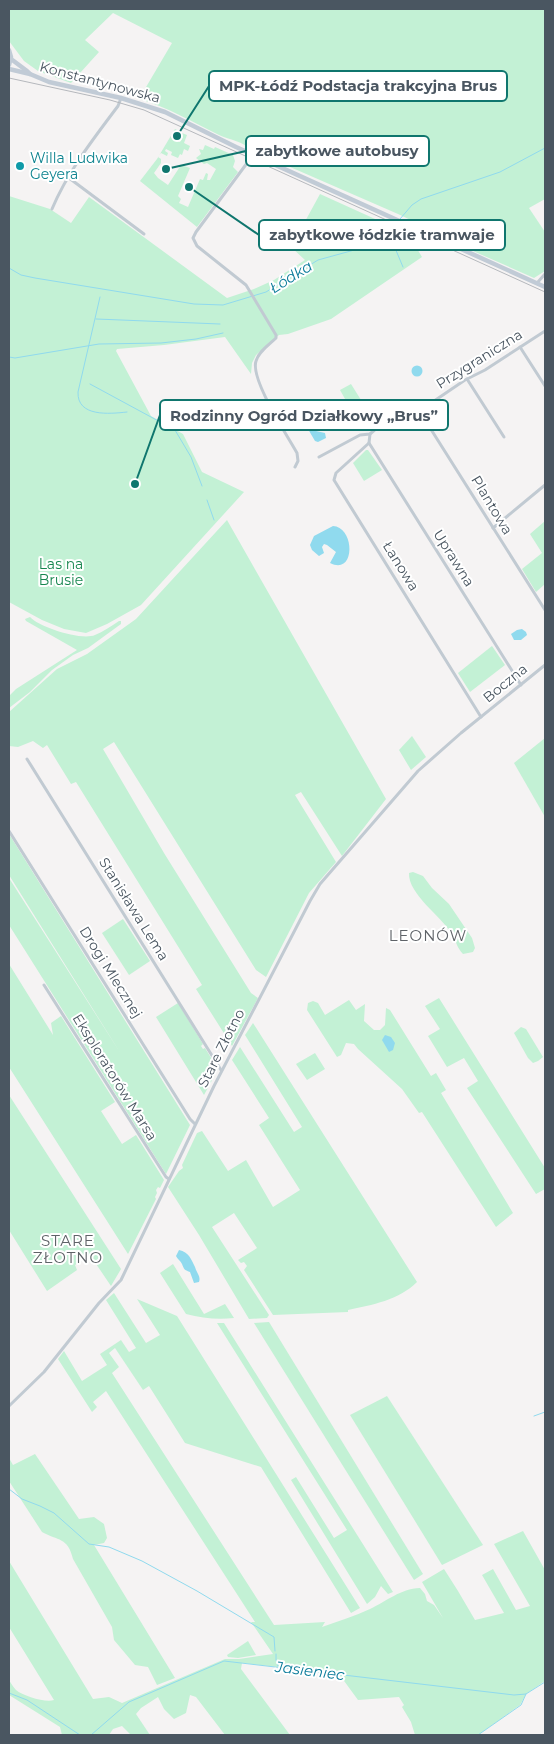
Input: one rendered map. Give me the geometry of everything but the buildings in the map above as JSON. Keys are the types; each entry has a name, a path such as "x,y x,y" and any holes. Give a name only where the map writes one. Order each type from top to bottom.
{"main road":[{"path":"9,50 11,59 9,65"},
{"name":"Konstantynowska","path":"11,59 30,74"},
{"name":"Konstantynowska","path":"9,69 30,74 56,84 121,98 171,114 253,155 545,287"}],"street":[{"path":"52,209 90,142 118,106 121,98"},
{"path":"253,155 193,238 197,246 241,280 250,291 276,338 259,355 255,367 256,376 297,453 298,461 295,467"},
{"path":"69,178 144,234"},
{"path":"537,283 545,274"},
{"name":"Przygraniczna","path":"319,457 360,435 370,434 378,427 409,418 420,412 442,395 545,331"},
{"path":"520,347 545,386"},
{"path":"468,379 504,437"},
{"name":"Plantowa","path":"420,412 545,610"},
{"path":"369,443 370,434"},
{"name":"Uprawna","path":"369,443 521,685"},
{"name":"Łanowa","path":"369,443 336,473 334,480 480,718"},
{"path":"493,528 545,485"},
{"name":"Boczna","path":"480,718 545,665"},
{"name":"Stare Złotno","path":"9,1406 44,1372 99,1303 119,1283 222,1071 320,884 418,771 480,718"},
{"name":"Stanisława Lema","path":"27,759 222,1071"},
{"name":"Drogi Mlecznej","path":"9,831 190,1119 196,1124"},
{"name":"Eksploratorów Marsa","path":"44,985 169,1179"}],"green space":[{"path":"9,9 545,9 545,199 529,208 545,232 545,271 534,278 455,243 398,214 251,150 170,110 139,99 172,43 113,13 85,40 99,52 71,83 38,71 24,61 9,41"},
{"path":"175,129 177,130 174,136 172,135 171,137 173,140 180,142 183,137 181,136 182,133 187,135 184,143 190,146 188,151 184,149 182,155 180,154 178,158 171,155 172,152 166,149 167,156 161,153 159,156"},
{"path":"205,145 233,155 235,161 233,167 238,172 197,227 140,181 158,157 161,159 161,163 154,173 168,185 181,165 190,168 178,196 181,199 179,203 188,207 200,179 203,180 206,173 208,174 207,180 210,180 216,169 196,158 201,154 199,149 203,150"},
{"name":"Las na Brusie","path":"320,194 417,238 413,242 422,257 331,319 288,334 279,335 256,355 252,363 251,374 225,337 117,349 116,351 151,416 183,434 202,472 244,492 141,605 107,624 86,633 64,629 42,620 9,602 9,196 50,209 71,223 89,197 227,298 274,280 305,260 291,247"},
{"path":"351,384 376,424 363,431 340,390"},
{"path":"368,450 382,470 364,481 353,463"},
{"path":"227,520 386,799 342,856 301,792 295,795 336,862 309,893 266,977 256,970 114,742 103,749 164,853 251,993 258,998 232,1046 196,989 202,985 76,782 71,784 47,745 43,748 33,741 18,747 9,746 9,712 57,669 87,654 136,619"},
{"path":"545,521 545,584 536,592 522,569 542,553 530,534"},
{"path":"30,617 51,629 80,636 95,635 119,621 121,621 121,624 88,648 73,655 52,670 30,692 9,708 9,696 16,689 77,650 26,621 25,619"},
{"path":"492,646 505,665 470,692 458,673"},
{"path":"412,736 426,757 411,770 399,750"},
{"path":"545,738 545,817 514,763"},
{"path":"9,834 190,1125 166,1174 9,925 9,878 121,1054 9,875"},
{"path":"413,872 423,876 432,888 449,904 472,938 475,948 473,952 463,954 447,927 419,897 410,881 409,873"},
{"path":"123,919 150,961 129,975 102,933"},
{"path":"9,964 53,1035 51,1023 61,1016 115,1102 101,1111 122,1144 136,1135 164,1180 160,1188 158,1187 156,1190 156,1199 128,1254 9,1067"},
{"path":"439,998 545,1168 545,1189 536,1194 467,1088 478,1081 464,1058 447,1067 428,1036 440,1029 425,1006"},
{"path":"349,1000 356,1010 365,1004 364,1021 374,1030 380,1030 385,1025 386,1008 390,1010 431,1076 436,1073 446,1090 441,1093 513,1213 496,1227 422,1112 419,1113 402,1089 354,1044 346,1043 341,1055 337,1057 307,1010 308,1003 313,1001 318,1003 325,1015"},
{"path":"178,1003 203,1044 201,1046 203,1049 205,1048 218,1069 204,1095 156,1017"},
{"path":"253,1023 417,1282 402,1293 385,1301 348,1310 348,1312 273,1315 244,1270 247,1266 244,1262 241,1263 238,1260 257,1248 234,1213 212,1227 269,1315 267,1318 249,1319 168,1187 183,1168 182,1165 197,1133 202,1131 228,1171 246,1160 273,1207 300,1190 259,1125 269,1118 232,1060 240,1047 294,1132 302,1127 245,1035"},
{"path":"521,1027 526,1029 543,1057 538,1061 533,1063 528,1058 514,1033"},
{"path":"315,1053 325,1069 307,1080 296,1064"},
{"path":"9,1095 121,1269 111,1286 90,1255 75,1265 77,1270 47,1291 9,1230"},
{"path":"173,1264 204,1314 225,1304 234,1318 198,1317 186,1314 160,1273"},
{"path":"114,1293 146,1343 160,1335 137,1299 177,1316 360,1608 351,1613 261,1467 185,1443 149,1386 143,1390 115,1348 109,1353 119,1367 112,1373 274,1625 325,1622 322,1627 364,1612 400,1593 420,1588 425,1594 427,1601 434,1605 443,1618 422,1582 444,1569 475,1620 504,1613 482,1575 493,1569 516,1610 530,1606 494,1544 523,1531 545,1570 545,1681 526,1694 520,1705 478,1735 415,1735 411,1722 402,1707 404,1705 399,1697 358,1700 339,1674 242,1663 241,1669 290,1735 225,1735 196,1697 190,1695 186,1713 174,1719 164,1709 158,1697 141,1708 136,1714 150,1735 131,1735 122,1726 113,1729 109,1735 62,1735 60,1727 9,1695 9,1680 16,1690 24,1695 40,1700 54,1700 9,1627 9,1561 93,1699 109,1697 122,1703 225,1659 273,1654 251,1622 255,1622 106,1391 93,1402 97,1407 92,1412 58,1359 64,1351 82,1381 107,1365 100,1354 121,1340 129,1352 136,1348 106,1300"},
{"path":"269,1322 423,1574 414,1580 254,1323"},
{"path":"217,1323 224,1323 393,1592 388,1594 381,1586 375,1597 367,1604 291,1480 296,1477 334,1538 347,1530"},
{"path":"387,1396 483,1545 442,1565 350,1415"},
{"path":"35,1454 79,1519 94,1517 104,1524 107,1538 104,1543 94,1545 175,1678 157,1685 148,1667 135,1665 114,1640 112,1627 68,1547 62,1541 42,1532 9,1481 9,1458 13,1465"},
{"path":"248,1641 256,1655 238,1658 228,1657 227,1655"}],"water":[{"path":"417,365 423,371 417,377 411,371"},
{"path":"311,425 316,431 325,433 326,438 318,442 315,441 308,429"},
{"path":"333,526 340,528 349,542 350,550 348,557 345,563 338,565 330,563 336,552 327,545 324,544 322,547 324,553 319,556 312,550 310,545 314,536"},
{"path":"522,629 527,635 521,640 514,640 511,634"},
{"path":"385,1035 391,1037 395,1043 393,1050 389,1052 382,1040"},
{"path":"179,1250 185,1252 191,1259 199,1276 199,1282 194,1283 190,1272 184,1269 176,1256"}],"waterway":[{"name":"Łódka","path":"400,219 412,205 421,199 500,172 545,148"},
{"name":"Łódka","path":"9,268 21,275 35,278 194,304 223,305 266,292 318,260 376,244 392,233 398,222"},
{"path":"390,236 403,267"},
{"path":"100,297 78,392 79,400 88,410 95,412 127,412"},
{"path":"96,319 220,324"},
{"path":"9,357 15,358 99,344 161,343 196,339 223,333"},
{"path":"90,384 175,430 191,457 202,486"},
{"path":"207,500 214,520"},
{"path":"534,1416 545,1412"},
{"path":"9,1489 22,1499 54,1513 89,1544 109,1547 142,1561 274,1637 275,1651"},
{"path":"276,1654 278,1666"},
{"name":"Jasieniec","path":"91,1735 129,1702 224,1661 514,1695 526,1694 545,1682"},
{"path":"9,1693 27,1700 80,1735"},
{"path":"478,1735 521,1705 526,1694"}],"tram line":[{"path":"9,78 110,100 144,110 545,292"}],"place":[{"name":"MPK-Łódź Podstacja trakcyjna Brus","path":"177,136"},
{"name":"Willa Ludwika Geyera","path":"20,166"},
{"name":"zabytkowe autobusy","path":"166,169"},
{"name":"zabytkowe łódzkie tramwaje","path":"189,187"},
{"name":"Rodzinny Ogród Działkowy „Brus”","path":"135,484"}],"district":[{"name":"LEONÓW","path":"428,936"},
{"name":"STARE ZŁOTNO","path":"68,1250"}]}
